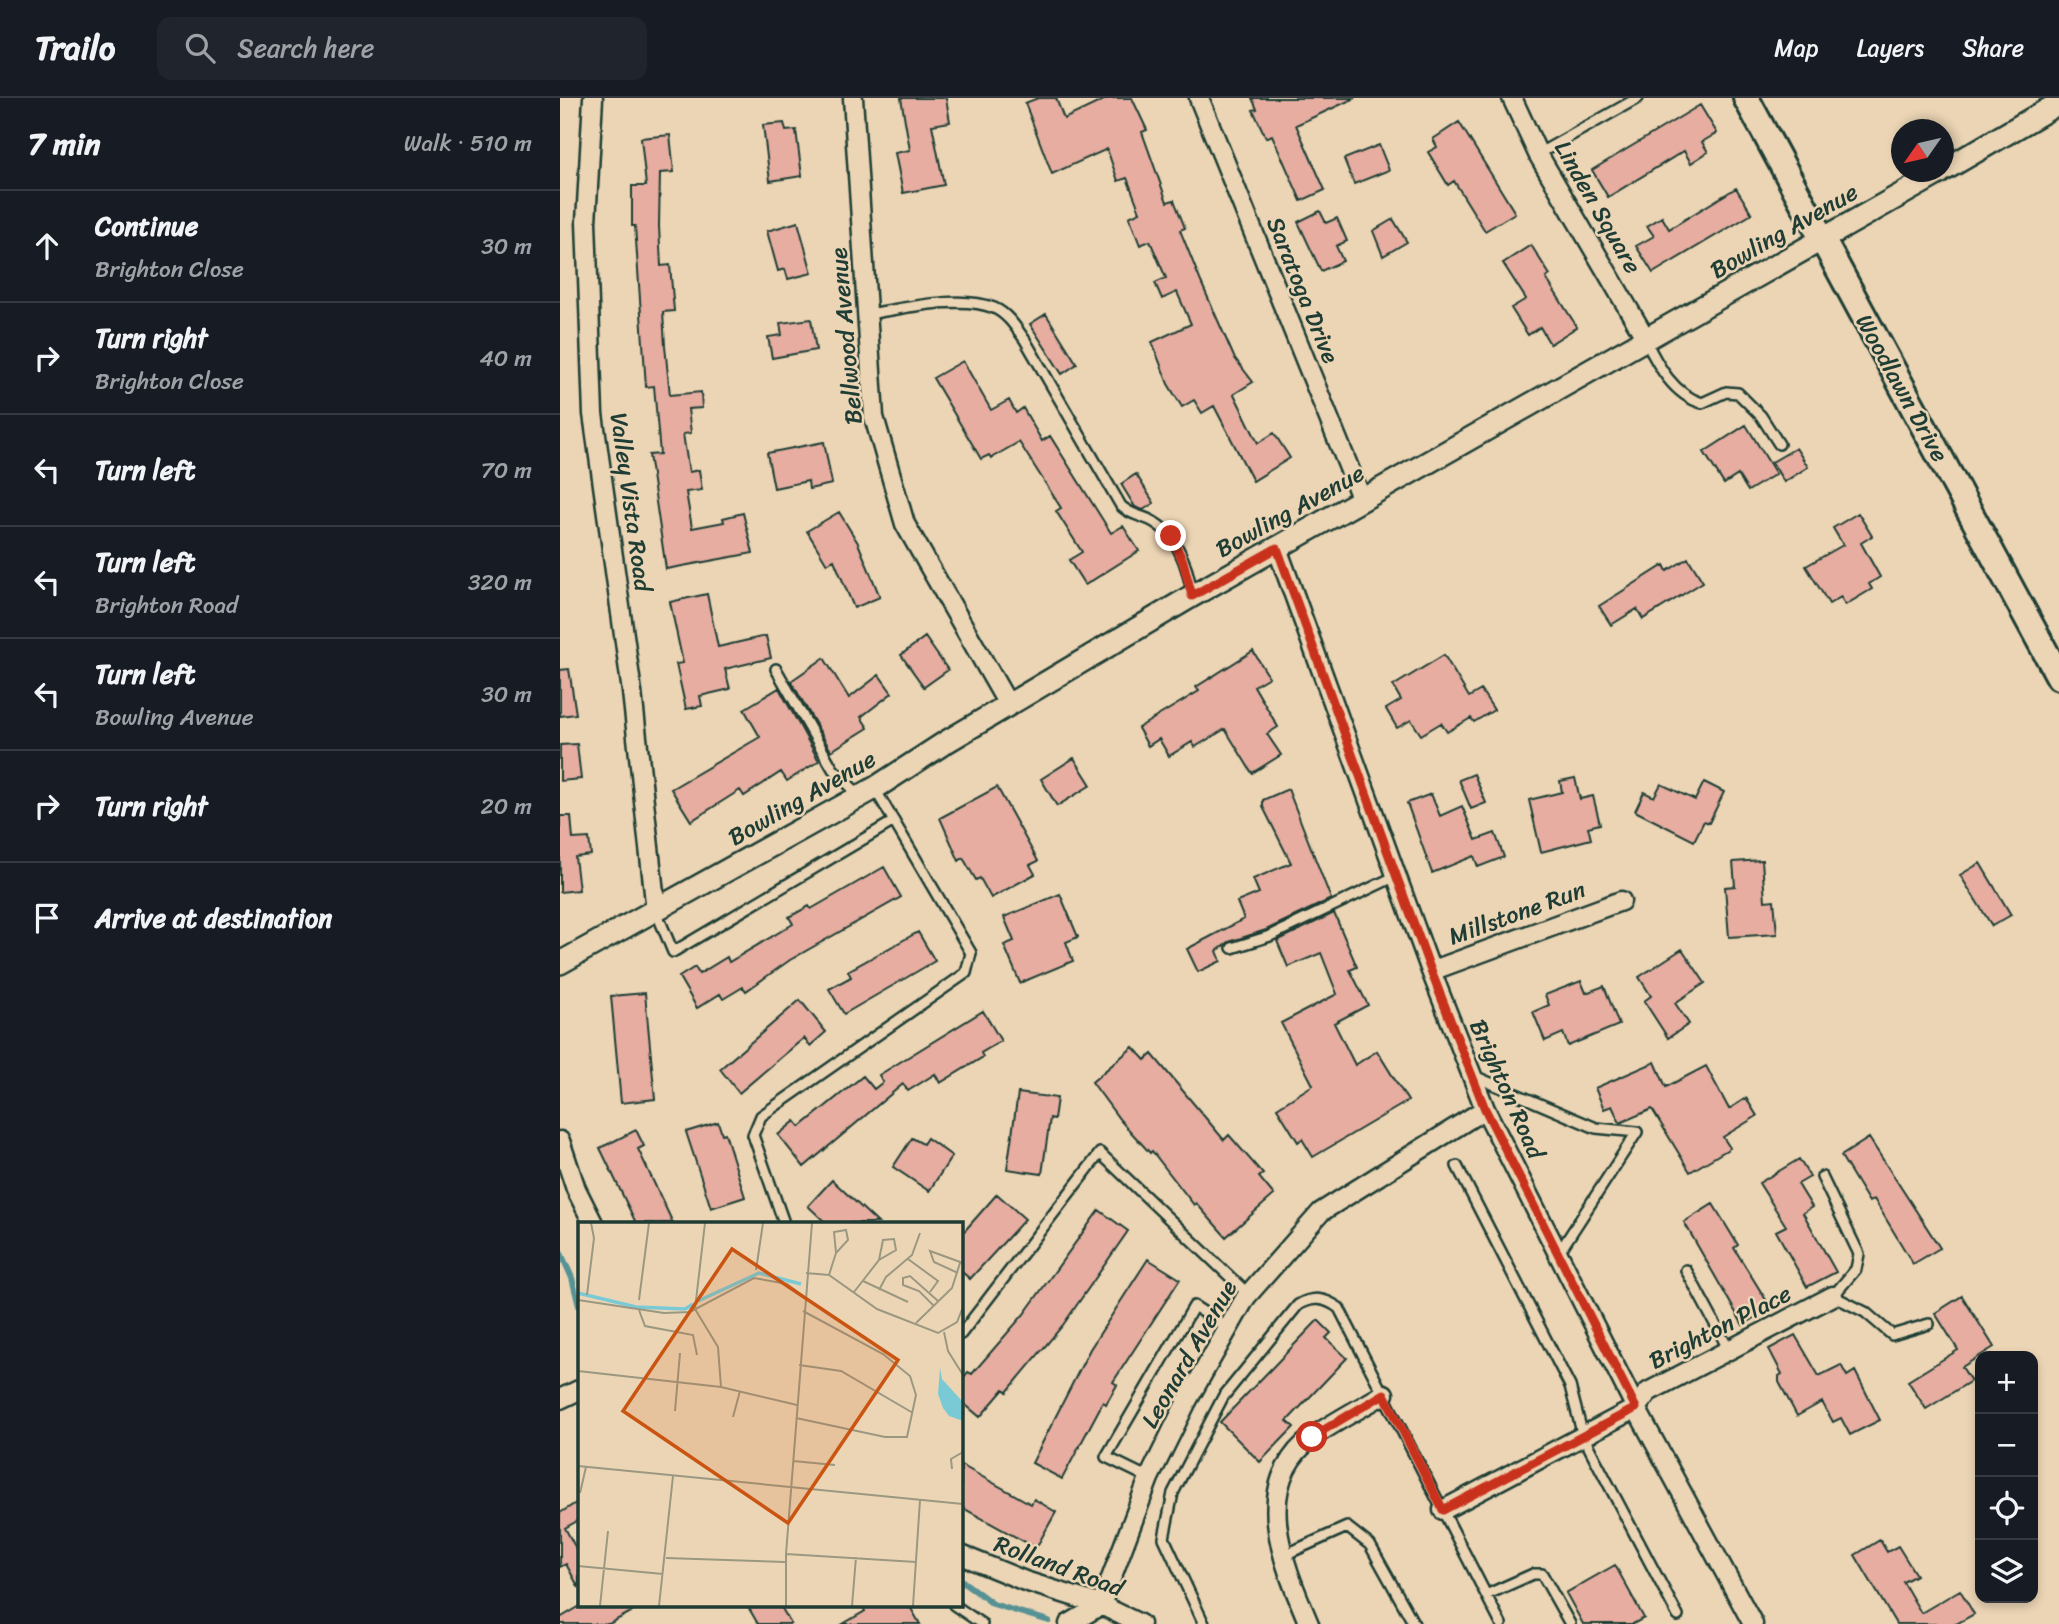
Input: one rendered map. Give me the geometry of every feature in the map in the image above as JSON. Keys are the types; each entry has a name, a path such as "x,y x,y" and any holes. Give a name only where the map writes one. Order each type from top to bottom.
{"main road":[{"name":"Woodlawn Drive","path":"1746,98 2059,677"}],"street":[{"name":"Valley Vista Road","path":"593,98 586,222 593,414 632,692 656,911"},
{"name":"Bellwood Avenue","path":"853,98 874,417 905,524 1009,706"},
{"name":"Saratoga Drive","path":"1199,98 1362,500"},
{"name":"Linden Square","path":"1512,98 1538,154 1646,339"},
{"name":"Bowling Avenue","path":"1954,164 2059,103"},
{"name":"Bowling Avenue","path":"560,963 867,792 1192,596 1923,182"},
{"name":"Brighton Road","path":"1277,548 1431,971 1485,1109 1636,1408 1753,1624"},
{"name":"Millstone Run","path":"1431,971 1621,901"},
{"name":"Leonard Avenue","path":"1101,1605 1149,1478 1227,1328 1248,1294 1321,1212 1485,1109"},
{"path":"560,1141 576,1189 592,1222"},
{"name":"Brighton Place","path":"1443,1510 1636,1408 1648,1392 1833,1296"},
{"path":"560,1399 578,1390"},
{"path":"1308,1624 1281,1557 1275,1506 1292,1458 1312,1437 1384,1394"},
{"name":"Rolland Road","path":"962,1555 1025,1581 1101,1605 1140,1624"},
{"path":"1069,1624 1101,1605"}],"lane":[{"path":"1538,154 1638,98"},
{"path":"867,314 940,304 995,308 1008,318 1044,370 1121,506 1131,515 1151,520 1171,536 1183,561 1192,596"},
{"path":"1646,339 1656,363 1686,398 1702,403 1726,392 1738,393 1760,416 1779,444"},
{"path":"776,669 833,769 867,792 894,821 971,953 966,973 761,1116 753,1135 784,1222"},
{"path":"656,911 673,952 894,821"},
{"path":"1232,948 1270,936 1396,876"},
{"path":"1472,1075 1595,1129 1637,1132 1558,1254"},
{"path":"962,1333 1100,1153 1248,1294"},
{"path":"1457,1166 1570,1386 1583,1436 1678,1616"},
{"path":"1822,1177 1859,1254 1856,1269 1833,1296 1865,1312 1892,1335 1929,1324"},
{"path":"1686,1270 1729,1350"},
{"path":"1204,1624 1164,1538 1173,1493 1223,1397 1298,1305 1309,1299 1327,1300 1339,1308 1501,1624"},
{"path":"1149,1478 1106,1457 1194,1306 1227,1328"},
{"path":"1281,1557 1347,1527 1370,1545 1414,1624"},
{"path":"1486,1595 1533,1574 1542,1574 1570,1624"},
{"path":"955,1606 982,1624"}],"building":[{"path":"901,98 946,98 950,122 932,125 944,185 903,193 895,153 910,150"},
{"path":"1038,98 1056,98 1064,119 1108,98 1132,98 1147,130 1142,132 1167,202 1174,200 1185,228 1180,230 1201,282 1234,357 1253,382 1234,394 1258,443 1274,433 1290,458 1253,481 1214,406 1202,413 1194,400 1182,407 1168,384 1152,342 1191,324 1177,292 1162,299 1155,283 1166,278 1150,241 1140,245 1129,217 1140,212 1127,178 1118,181 1107,149 1052,174 1025,103"},
{"path":"1252,98 1355,98 1296,125 1325,190 1301,201 1272,135 1266,138 1253,110 1257,109"},
{"path":"1700,105 1717,133 1702,142 1708,152 1691,163 1684,151 1608,197 1592,170"},
{"path":"1459,122 1515,213 1485,231 1454,181 1448,185 1428,152 1437,147 1433,139"},
{"path":"784,123 786,131 796,130 802,176 770,181 763,125"},
{"path":"670,135 674,172 660,173 659,226 661,266 670,265 674,311 663,312 670,395 701,392 702,408 688,409 691,433 683,434 689,472 699,470 702,490 686,492 692,528 724,522 723,518 743,513 753,553 666,569 649,455 660,454 654,386 646,387 635,226 632,226 632,186 646,186 641,138"},
{"path":"1379,145 1389,170 1354,184 1344,159"},
{"path":"1736,188 1752,214 1653,273 1636,246 1654,236 1647,226 1662,217 1669,229"},
{"path":"1320,211 1326,223 1337,218 1347,241 1336,246 1343,261 1321,271 1298,222"},
{"path":"1393,219 1407,242 1383,256 1373,231"},
{"path":"798,222 812,273 788,279 785,269 778,271 767,231"},
{"path":"1531,245 1550,275 1546,278 1577,327 1550,344 1540,327 1528,335 1511,308 1526,299 1503,263"},
{"path":"1046,314 1077,364 1062,374 1030,324"},
{"path":"811,319 816,350 772,358 768,337 782,335 780,323"},
{"path":"963,361 991,410 1009,400 1016,413 1023,408 1042,441 1050,436 1111,533 1123,526 1139,551 1085,585 1069,560 1082,552 1056,511 1061,508 1019,442 991,458 989,455 981,459 933,378"},
{"path":"1746,425 1776,474 1748,491 1738,475 1724,484 1704,452"},
{"path":"824,442 832,484 809,489 808,481 774,488 767,453"},
{"path":"1796,448 1808,467 1784,482 1772,462"},
{"path":"1136,474 1154,503 1143,510 1135,507 1121,484"},
{"path":"839,512 858,543 880,597 854,608 834,560 827,564 807,531"},
{"path":"1858,513 1872,536 1861,543 1880,577 1869,584 1872,589 1845,605 1841,597 1829,604 1806,566 1843,545 1833,528"},
{"path":"1688,558 1703,582 1643,619 1637,609 1611,625 1599,606 1664,565 1667,571"},
{"path":"707,594 718,647 766,636 771,658 725,669 730,689 700,696 702,706 686,709 676,664 683,663 670,602"},
{"path":"925,637 948,670 924,687 901,655"},
{"path":"1253,651 1269,677 1254,686 1278,727 1267,734 1281,755 1252,773 1225,729 1195,747 1192,742 1169,756 1159,739 1148,746 1138,728 1199,691 1196,687"},
{"path":"1444,655 1469,697 1481,690 1494,710 1474,722 1471,718 1447,732 1441,723 1421,735 1411,720 1397,728 1386,709 1401,700 1393,686"},
{"path":"824,658 849,698 879,675 892,693 861,717 868,728 831,751 791,681"},
{"path":"569,669 576,714 560,716 560,670"},
{"path":"779,688 819,761 787,781 781,772 744,796 740,790 691,821 671,789 760,737 744,709"},
{"path":"577,744 581,779 560,781 560,745"},
{"path":"1074,758 1091,785 1057,806 1041,779"},
{"path":"1474,774 1486,803 1471,809 1459,780"},
{"path":"1575,778 1580,799 1593,796 1600,824 1588,827 1591,839 1541,852 1529,800 1562,792 1560,781"},
{"path":"1704,782 1724,792 1709,823 1704,821 1694,841 1635,811 1644,792 1654,797 1661,784 1695,800"},
{"path":"997,787 1038,861 1030,865 1035,874 991,898 980,878 976,880 963,858 959,861 940,818"},
{"path":"1288,789 1331,899 1266,930 1229,942 1217,951 1221,961 1198,972 1187,949 1244,919 1237,902 1259,893 1253,879 1291,863 1263,807 1263,800"},
{"path":"1431,794 1440,816 1462,806 1476,840 1495,833 1504,857 1478,867 1474,856 1432,873 1407,803"},
{"path":"560,816 571,816 573,839 589,838 591,855 575,857 579,890 560,892"},
{"path":"1762,860 1765,901 1774,900 1777,934 1729,937 1725,887 1735,886 1733,862"},
{"path":"1980,863 2011,915 1992,926 1960,875"},
{"path":"884,867 901,897 790,960 746,991 743,987 723,999 720,994 697,1008 679,977 695,967 699,974 727,957 729,962 793,924 789,917 809,906 811,909"},
{"path":"1060,894 1078,937 1066,942 1073,961 1020,983 1004,945 1014,941 1004,917"},
{"path":"1334,913 1357,967 1350,970 1368,1005 1334,1023 1355,1065 1377,1051 1408,1101 1313,1157 1302,1139 1298,1142 1277,1108 1313,1085 1281,1023 1337,994 1321,953 1288,967 1277,941"},
{"path":"918,932 935,961 844,1014 829,989 851,977 848,971"},
{"path":"1682,949 1705,983 1675,1003 1689,1024 1668,1038 1644,1001 1651,996 1639,977"},
{"path":"1581,981 1586,993 1604,986 1619,1025 1568,1046 1563,1033 1545,1041 1533,1012 1549,1005 1545,995"},
{"path":"645,993 655,1099 621,1103 611,996"},
{"path":"800,1000 826,1032 810,1046 804,1038 739,1093 720,1069"},
{"path":"983,1011 1001,1041 981,1053 983,1057 940,1083 935,1074 908,1091 903,1084 804,1167 778,1135 795,1121 800,1127 863,1076 874,1089 883,1082 879,1075"},
{"path":"1133,1047 1145,1060 1152,1054 1224,1140 1229,1135 1263,1174 1259,1177 1274,1195 1226,1237 1196,1203 1194,1205 1152,1151 1150,1153 1120,1120 1092,1082"},
{"path":"1655,1062 1666,1087 1706,1066 1729,1109 1746,1098 1757,1116 1723,1137 1730,1148 1690,1172 1652,1109 1620,1123 1612,1106 1604,1109 1595,1088"},
{"path":"1018,1093 1057,1098 1054,1119 1050,1118 1042,1174 1007,1169"},
{"path":"718,1122 722,1134 725,1133 745,1197 711,1208 686,1132"},
{"path":"636,1130 644,1146 638,1149 673,1222 636,1222 600,1148"},
{"path":"912,1138 923,1144 927,1138 952,1156 929,1191 893,1167"},
{"path":"1869,1138 1940,1248 1913,1264 1874,1199 1869,1202 1841,1156"},
{"path":"1799,1159 1810,1177 1798,1184 1812,1207 1803,1213 1836,1272 1807,1287 1776,1231 1786,1226 1759,1183"},
{"path":"832,1180 877,1222 825,1222 808,1206"},
{"path":"997,1194 1025,1219 970,1279 962,1272 962,1234"},
{"path":"1713,1204 1738,1245 1734,1248 1771,1308 1743,1325 1684,1222"},
{"path":"1099,1210 1128,1231 1063,1325 1007,1392 1004,1389 980,1417 962,1402 962,1380 968,1372 972,1374 1024,1314"},
{"path":"1148,1259 1180,1279 1113,1382 1117,1385 1106,1404 1103,1402 1062,1479 1032,1463 1090,1349"},
{"path":"1962,1296 1994,1347 1988,1351 1975,1351 1975,1359 1962,1367 1971,1381 1926,1409 1908,1381 1958,1350 1935,1313"},
{"path":"1318,1320 1331,1333 1326,1338 1347,1358 1287,1421 1294,1427 1260,1462 1220,1422"},
{"path":"1795,1335 1819,1376 1841,1365 1847,1376 1855,1371 1880,1420 1850,1435 1841,1418 1833,1422 1822,1402 1797,1416 1779,1382 1779,1376 1782,1374 1769,1349"},
{"path":"962,1466 1031,1504 1034,1499 1056,1512 1036,1548 962,1508"},
{"path":"578,1502 578,1521 565,1528 578,1552 578,1586 566,1564 560,1567 560,1513"},
{"path":"1880,1540 1887,1552 1898,1546 1916,1575 1903,1582 1921,1613 1960,1590 1974,1614 1956,1624 1896,1624 1855,1555"},
{"path":"1615,1565 1644,1618 1633,1624 1583,1624 1566,1593"},
{"path":"580,1606 642,1606 609,1624 560,1624 560,1618"},
{"path":"748,1606 781,1606 791,1624 758,1624"},
{"path":"862,1606 910,1606 920,1624 843,1624 865,1611"}],"waterway":[{"path":"560,1251 572,1278 578,1302"},
{"path":"962,1581 993,1604 1049,1621"}],"route":[{"path":"1171,536 1183,561 1192,596 1277,548 1431,971 1485,1109 1636,1408 1443,1510 1384,1394 1312,1437"}]}
